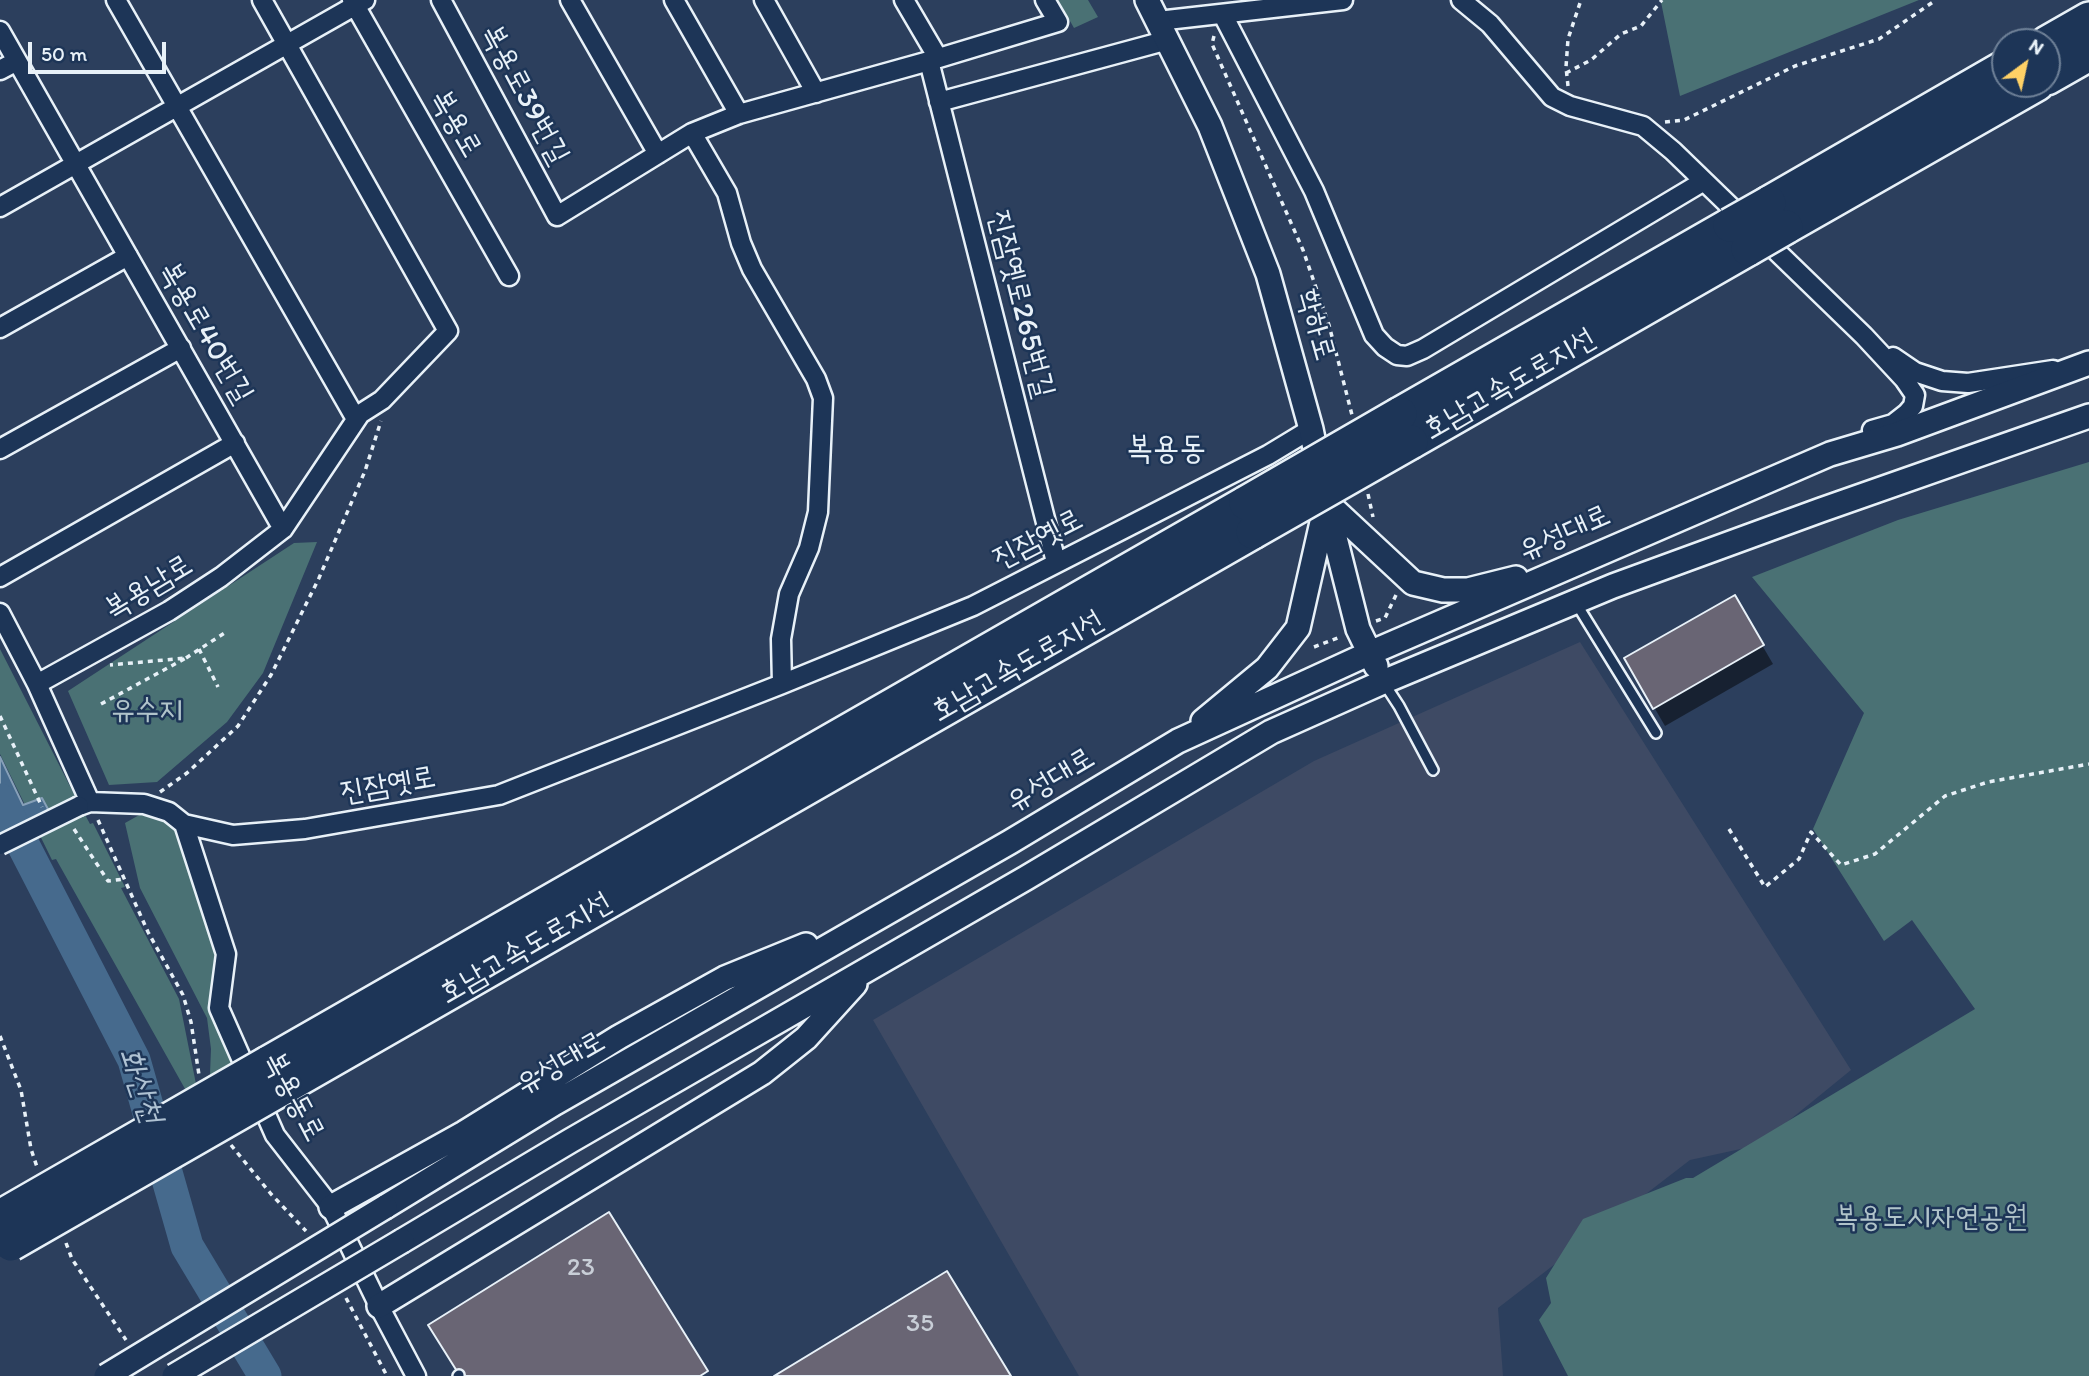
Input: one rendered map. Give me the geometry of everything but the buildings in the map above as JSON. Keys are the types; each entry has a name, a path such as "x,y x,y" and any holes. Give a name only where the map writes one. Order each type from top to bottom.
{"highway":[{"path":"2061,35 2089,19"},
{"path":"2061,70 2089,54"},
{"name":"호남고속도로지선","path":"1778,215 1991,76"},
{"name":"호남고속도로지선","path":"3,1232 1739,237 2009,98"}],"street":[{"path":"116,0 356,419 382,400 448,331 262,0"},
{"name":"복용로39번길","path":"441,0 557,216 658,154"},
{"path":"570,0 658,154 692,133 738,114 1058,22 1045,0"},
{"path":"674,0 738,114"},
{"path":"764,0 816,93"},
{"name":"진잠옛로265번길","path":"904,0 933,60 939,102 1056,562"},
{"name":"학하로","path":"1147,0 1210,126 1268,274 1311,429 1358,629 1383,682"},
{"path":"939,102 1163,30 1220,23 1343,0"},
{"path":"1461,0 1490,24 1552,97 1570,106 1643,126 1673,151 1864,336 1904,379 1915,395 1913,406 1892,424 1863,433 1830,454"},
{"path":"0,207 77,166 358,2"},
{"name":"복용로","path":"358,2 509,276"},
{"path":"1220,23 1314,191 1374,335 1397,355 1407,356 1423,349 1704,181"},
{"name":"복용로40번길","path":"0,31 283,529"},
{"path":"0,70 17,61"},
{"path":"692,133 727,193 741,243 752,269 816,379 823,398 818,512 809,548 789,594 781,639 782,684"},
{"path":"0,328 128,256"},
{"path":"1864,336 1915,372 1942,381 1968,383 2082,365"},
{"path":"0,449 181,348"},
{"name":"유성대로","path":"106,1376 555,1103 1178,741 1370,653 1830,454 1896,434 2082,365"},
{"path":"174,1376 570,1141 1271,732 1575,601 1821,510 2089,416"},
{"name":"복용남로","path":"37,684 169,611 221,577 283,529 356,419"},
{"name":"진잠옛로","path":"0,845 79,810 144,804 169,812 184,824 233,835 346,823 499,795 972,606 1268,454 1311,429"},
{"path":"0,577 235,443"},
{"path":"1326,502 1413,583 1443,590 1468,590 1582,560"},
{"path":"1178,741 1267,668 1298,628 1326,502"},
{"path":"0,613 37,684 79,810"},
{"name":"복용동로","path":"184,824 226,954 219,1008 275,1135 331,1207 416,1376"},
{"path":"331,1207 464,1133 619,1037 725,978 883,914"},
{"path":"379,1306 762,1073 806,1038 869,968"}],"lane":[{"path":"1575,601 1656,733"},
{"path":"1383,682 1433,770"}],"path":[{"path":"1570,106 1566,73 1568,38 1581,0"},
{"path":"1566,73 1591,60 1621,34 1641,26 1662,0"},
{"path":"1643,126 1684,120 1795,66 1879,39 1936,0"},
{"path":"1220,23 1212,44 1303,250 1329,325 1353,424"},
{"path":"144,804 187,773 238,726 271,675 319,578 365,471 382,420 382,400"},
{"path":"1367,489 1375,522"},
{"path":"1385,618 1397,592"},
{"path":"101,704 186,658 226,632"},
{"path":"1314,647 1329,643"},
{"path":"199,649 218,687"},
{"path":"104,665 186,658"},
{"path":"0,716 38,799"},
{"path":"1729,829 1765,887 1799,859 1811,832 1841,865 1875,853 1945,796 1988,782 2089,764"},
{"path":"79,810 108,881 124,879"}],"shaded area":[{"path":"1580,642 1851,1070 1759,1145 1690,1160 1498,1308 1503,1376 1079,1376 873,1020 1314,761"},
{"path":"0,757 23,805 42,798 49,811 13,830 0,806"}],"green space":[{"path":"1058,0 1088,0 1098,17 1074,28"},
{"path":"1919,0 1680,96 1661,2"},
{"name":"복용도시자연공원","path":"2089,462 2089,1376 1568,1376 1539,1320 1551,1303 1546,1278 1583,1219 1686,1178 1693,1178 1975,1009 1912,920 1884,941 1813,829 1864,713 1752,577 1898,520"},
{"name":"유수지","path":"317,542 263,673 227,722 157,782 109,785 68,691 294,543"},
{"path":"0,649 75,796 90,824 93,823 125,887 121,888 179,999 198,1094 189,1096 56,859 52,860 0,754"},
{"path":"141,814 177,828 219,956 236,1070 214,1083 210,1074 211,1049 207,1018 140,888 125,823"}],"waterway":[{"name":"화산천","path":"0,800 134,1060 187,1246 265,1376"}],"district":[{"name":"복용동","path":"1166,450"}]}
